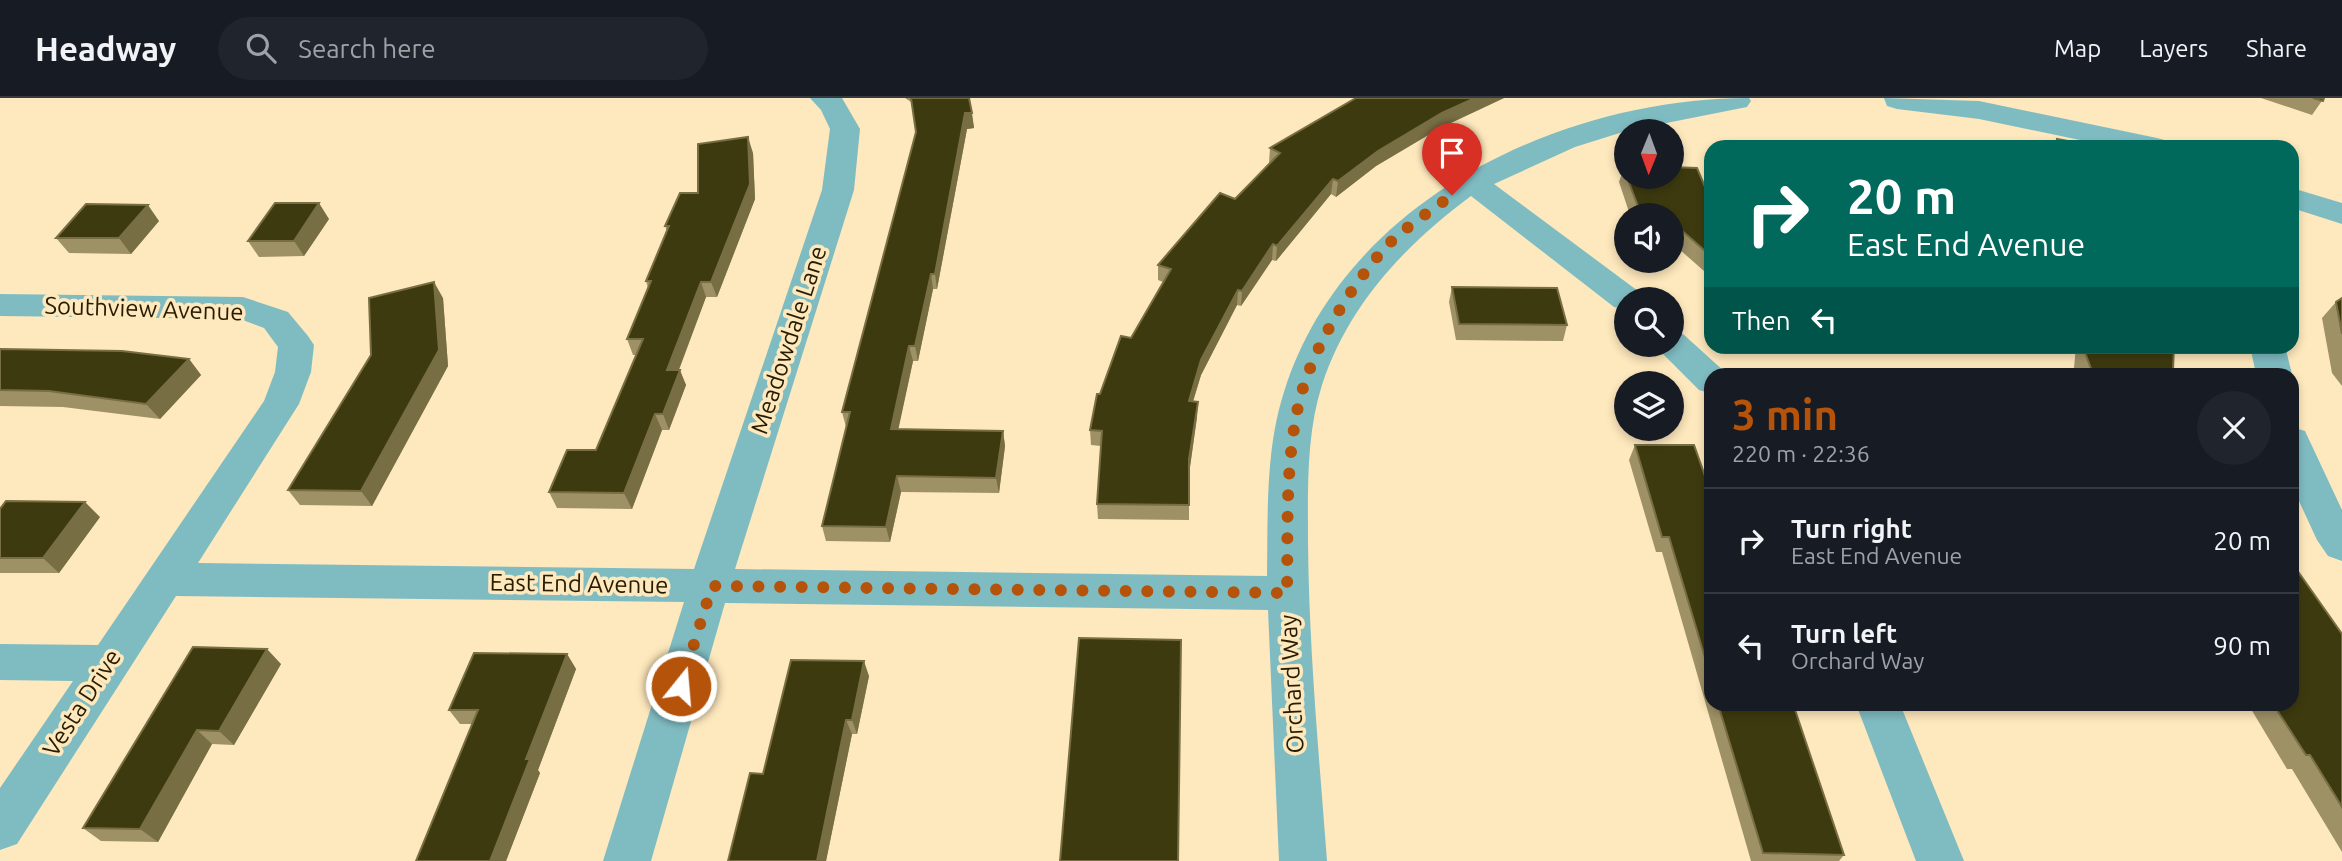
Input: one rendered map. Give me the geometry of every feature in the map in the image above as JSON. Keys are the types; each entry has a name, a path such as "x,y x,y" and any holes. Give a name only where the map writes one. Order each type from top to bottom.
{"street":[{"name":"Meadowdale Lane","path":"627,861 712,586 737,495 838,190 845,129 833,104 824,98"},
{"path":"1898,100 1979,110 2123,140"},
{"name":"Orchard Way","path":"1303,861 1287,593 1288,494 1298,406 1320,347 1351,293 1386,247 1472,183 1525,153 1589,130 1659,113 1737,101"},
{"path":"1472,183 1614,290"},
{"path":"2299,202 2342,214"},
{"name":"Southview Avenue","path":"0,305 243,308 276,320 296,345 293,372 281,404 164,579"},
{"path":"1684,354 1704,373"},
{"path":"2299,457 2331,529 2342,545"},
{"name":"East End Avenue","path":"164,579 1287,593"},
{"name":"Vesta Drive","path":"0,828 164,579"},
{"path":"0,662 109,663"},
{"path":"1881,711 1940,861"}],"building":[{"path":"911,98 969,98 972,113 965,113 935,274 931,274 915,346 909,346 891,429 1003,431 996,478 897,476 886,527 822,526 850,412 842,412 916,132"},
{"path":"1356,98 1475,98 1442,113 1378,151 1338,181 1333,179 1277,246 1273,244 1242,291 1238,290 1201,360 1189,401 1198,402 1189,459 1189,505 1097,504 1102,431 1090,430 1097,394 1100,394 1121,336 1131,338 1171,269 1158,265 1220,193 1235,199 1280,153 1270,148"},
{"path":"748,137 750,184 711,282 701,282 667,370 680,370 663,414 655,414 624,493 549,492 567,450 596,450 643,339 627,339 651,281 646,281 669,226 665,226 680,193 698,193 698,144"},
{"path":"1684,168 1697,168 1704,184 1704,250 1684,232 1684,203 1637,203 1632,189 1684,189"},
{"path":"275,203 319,203 294,241 248,241"},
{"path":"86,204 148,205 119,238 56,238"},
{"path":"434,282 439,350 361,491 288,490 371,355 369,298"},
{"path":"1452,287 1557,288 1567,325 1459,324"},
{"path":"2342,298 2342,334 2336,302"},
{"path":"0,349 122,351 189,359 146,404 49,391 0,390"},
{"path":"2086,354 2174,354 2173,368 2091,368"},
{"path":"1635,445 1694,445 1704,473 1704,654 1669,537 1662,537"},
{"path":"6,501 85,502 43,558 0,558 0,509"},
{"path":"2299,573 2342,634 2342,807 2310,755 2306,755 2278,711 2299,711"},
{"path":"1079,638 1181,640 1178,861 1060,861"},
{"path":"193,647 267,649 219,731 197,730 140,829 83,828"},
{"path":"474,653 567,654 490,861 416,861 478,710 449,710"},
{"path":"791,660 864,661 852,720 846,720 817,861 728,861 750,773 763,774"},
{"path":"1720,711 1795,711 1844,855 1763,853"}],"route":[{"path":"681,686 712,586 1287,593 1288,494 1298,406 1320,347 1351,293 1386,247 1452,195"}]}
